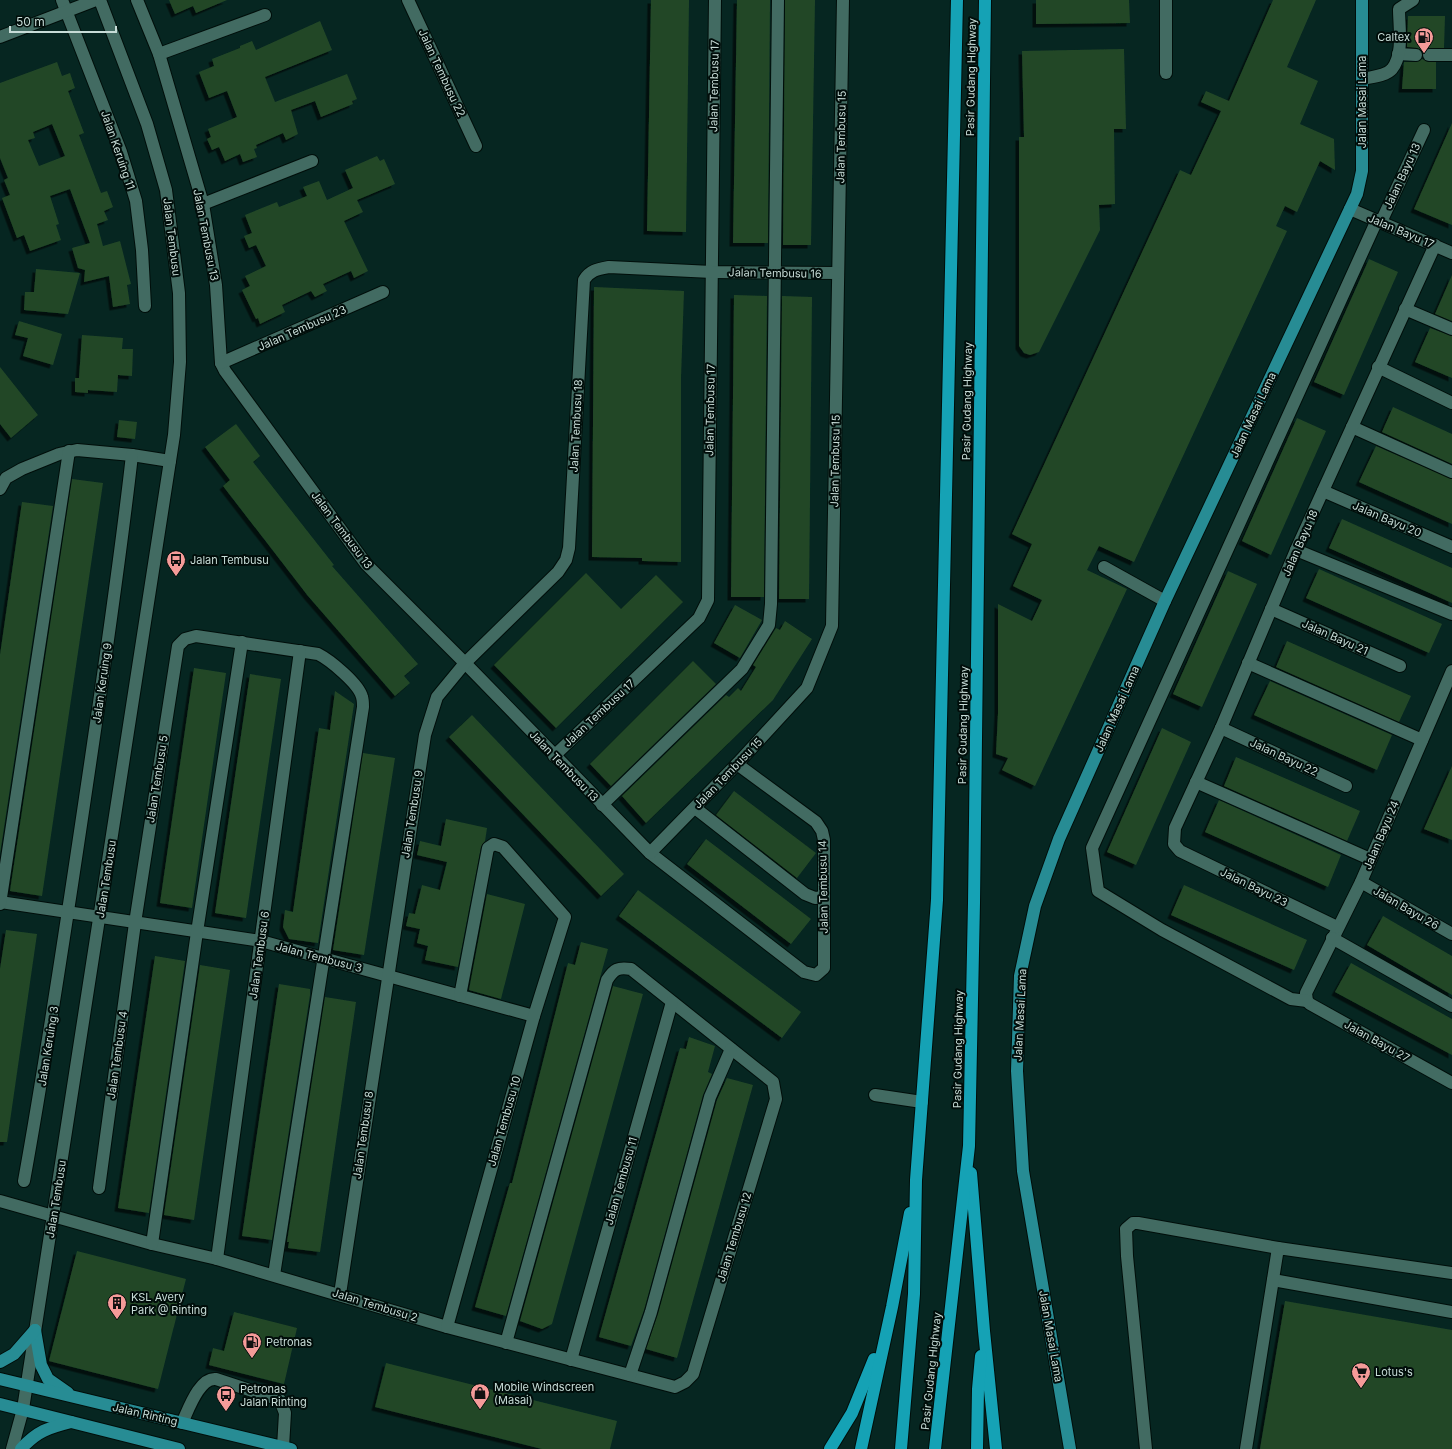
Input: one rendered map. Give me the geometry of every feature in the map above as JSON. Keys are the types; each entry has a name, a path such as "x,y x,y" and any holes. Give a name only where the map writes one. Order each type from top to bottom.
{"highway":[{"name":"Pasir Gudang Highway","path":"901,1449 914,1294 916,1180 937,900 957,0"},
{"name":"Pasir Gudang Highway","path":"935,1449 969,1146 974,903 985,0"},
{"path":"969,1146 984,1331 996,1449"},
{"path":"861,1449 892,1307 916,1180"},
{"path":"830,1449 852,1413 865,1383 892,1307"},
{"path":"977,1449 978,1389 984,1331"}],"main road":[{"name":"Jalan Masai Lama","path":"1070,1449 1023,1171 1017,1071 1020,976 1035,906 1059,839 1165,602 1357,194 1362,172 1362,0"},
{"path":"0,1362 14,1354 35,1330"},
{"path":"35,1330 41,1365 48,1379 74,1397"},
{"name":"Jalan Rinting","path":"0,1379 287,1448"},
{"path":"0,1404 179,1449"},
{"path":"21,1449 32,1437 44,1430 72,1422"}],"street":[{"name":"Jalan Keruing 11","path":"62,0 121,152 136,201 142,250 145,306"},
{"path":"0,37 96,0"},
{"name":"Jalan Tembusu","path":"12,1449 23,1409 27,1386 101,916 174,435 180,355 179,293 166,190 147,124 100,0"},
{"name":"Jalan Tembusu 13","path":"137,0 159,54 203,204 216,285 221,363 229,377 366,564 465,663 650,854 804,972 816,975"},
{"name":"Jalan Tembusu 22","path":"408,0 476,146"},
{"name":"Jalan Tembusu 17","path":"554,756 699,618 708,600 715,0"},
{"path":"602,805 742,669 769,625 771,604 778,0"},
{"name":"Jalan Tembusu 15","path":"650,854 737,764 807,688 832,626 843,0"},
{"path":"1166,0 1166,72"},
{"path":"1362,79 1385,73 1392,69 1398,54 1399,9 1413,0"},
{"path":"159,54 265,15"},
{"path":"1398,54 1416,55"},
{"path":"1429,56 1452,55"},
{"name":"Jalan Bayu 13","path":"1306,999 1292,999 1278,992 1162,930 1098,891 1092,848 1379,221 1424,130"},
{"path":"203,204 312,161"},
{"name":"Jalan Bayu 17","path":"1350,209 1452,253"},
{"name":"Jalan Bayu 18","path":"1174,844 1175,828 1221,728 1296,550 1352,428 1378,367 1435,245"},
{"name":"Jalan Tembusu 18","path":"465,663 558,572 566,560 569,548 584,280 588,274 596,269 609,267 712,272"},
{"name":"Jalan Tembusu 16","path":"712,272 838,273"},
{"name":"Jalan Tembusu 23","path":"221,363 383,292"},
{"path":"1405,309 1452,330"},
{"path":"1378,367 1452,403"},
{"path":"1352,428 1452,472"},
{"path":"0,488 6,478 22,469 77,450 132,455 170,461"},
{"path":"0,902 69,452"},
{"name":"Jalan Keruing 9","path":"68,911 121,551 132,455"},
{"name":"Jalan Bayu 20","path":"1323,492 1452,547"},
{"path":"1296,550 1452,614"},
{"path":"1104,567 1165,602"},
{"name":"Jalan Bayu 21","path":"1271,609 1400,666"},
{"name":"Jalan Tembusu 5","path":"135,923 178,646 185,639 196,636 242,642"},
{"path":"152,1244 197,932 242,642 318,654 329,661 357,688 362,697 363,707 274,1275"},
{"name":"Jalan Tembusu 6","path":"217,1259 300,651"},
{"name":"Jalan Tembusu 9","path":"387,975 425,735 437,697 465,663"},
{"path":"1248,663 1422,740"},
{"name":"Jalan Bayu 24","path":"1306,999 1306,993 1361,882 1452,671"},
{"name":"Jalan Bayu 22","path":"1221,728 1346,786"},
{"name":"Jalan Tembusu 14","path":"737,764 816,822 822,830 824,840 824,968 816,975"},
{"path":"1196,782 1370,859"},
{"path":"695,808 805,894 815,898 824,897"},
{"name":"Jalan Tembusu 10","path":"447,1327 534,1016 565,917 504,847 494,844 488,848 460,996"},
{"name":"Jalan Bayu 23","path":"1174,844 1188,856 1338,927"},
{"name":"Jalan Bayu 26","path":"1361,882 1452,934"},
{"name":"Jalan Tembusu 3","path":"0,902 261,941 534,1016"},
{"name":"Jalan Keruing 3","path":"24,1181 45,1069 68,911"},
{"name":"Jalan Tembusu 4","path":"100,1188 135,923"},
{"path":"1332,938 1452,1006"},
{"path":"506,1343 607,980 612,971 620,967 631,969 731,1049 710,1097 651,1312 630,1375"},
{"name":"Jalan Tembusu 8","path":"340,1294 387,975"},
{"name":"Jalan Bayu 27","path":"1306,999 1452,1083"},
{"name":"Jalan Tembusu 11","path":"571,1360 672,1002"},
{"name":"Jalan Tembusu 12","path":"693,1374 776,1099 773,1082 731,1049"},
{"path":"875,1095 922,1102"},
{"name":"Jalan Tembusu 2","path":"0,1201 54,1215 152,1244 217,1259 274,1275 447,1327 675,1387 684,1382 693,1374"},
{"path":"1146,1449 1127,1256 1126,1230 1129,1226 1138,1223 1278,1248 1452,1273"},
{"path":"1246,1449 1278,1248"},
{"path":"1273,1280 1452,1312"},
{"path":"182,1423 202,1385 210,1379 216,1379 280,1400 285,1413 287,1448"}],"building":[{"path":"169,0 227,0 196,13 193,6 175,14"},
{"path":"651,0 689,0 686,232 647,231"},
{"path":"737,0 770,0 768,243 733,243"},
{"path":"785,0 815,0 811,245 783,245"},
{"path":"1036,0 1129,0 1130,23 1036,24"},
{"path":"1273,0 1316,0 1287,67 1318,81 1300,124 1334,139 1335,170 1320,161 1297,212 1285,206 1276,226 1287,231 1134,562 1099,546 1087,570 1127,589 1035,786 1002,770 1008,758 996,754 998,713 998,604 1032,621 1042,600 1013,586 1032,544 1012,534 1180,170 1191,175 1221,111 1201,102 1206,91 1229,101"},
{"path":"1408,16 1445,16 1444,48 1429,48 1422,51 1417,48 1407,47"},
{"path":"320,21 332,50 265,77 275,102 347,74 357,99 352,101 353,104 321,117 315,101 291,110 298,134 286,140 283,133 256,145 257,148 254,149 257,157 243,162 240,154 225,161 219,147 212,150 207,139 211,137 208,129 237,117 227,91 209,98 199,72 214,66 212,59 240,48 240,46 252,41 256,50"},
{"path":"1124,49 1126,129 1114,129 1115,204 1099,205 1100,230 1039,352 1030,355 1024,353 1019,346 1019,137 1024,137 1022,51"},
{"path":"1422,59 1429,62 1436,62 1436,89 1402,89 1404,62 1416,62"},
{"path":"57,62 62,76 70,73 75,88 68,91 84,133 79,135 101,193 107,191 113,207 104,211 108,220 97,224 103,246 120,241 131,284 127,285 130,304 113,307 109,276 84,282 85,270 78,268 72,248 90,243 70,189 50,196 59,224 56,225 61,240 30,251 24,235 17,238 2,198 10,195 4,180 8,178 0,158 0,83","holes":["52,124 65,156 39,166 28,140 35,138 33,132"]},
{"path":"1452,123 1452,225 1414,209"},
{"path":"377,156 380,161 384,159 395,184 357,200 363,212 344,221 368,271 354,278 351,271 323,284 327,291 315,297 311,291 282,305 285,312 260,324 242,290 250,286 245,276 266,266 256,245 249,248 244,236 252,233 245,215 277,202 279,207 307,196 303,187 319,181 327,200 353,188 345,170"},
{"path":"1369,259 1398,272 1344,395 1314,382"},
{"path":"36,269 80,273 68,314 24,310 25,292 34,292"},
{"path":"1452,275 1452,321 1435,314"},
{"path":"594,287 684,291 681,378 681,562 642,561 642,558 592,557"},
{"path":"734,295 767,296 764,597 731,597"},
{"path":"782,296 812,297 809,599 779,599"},
{"path":"19,321 62,334 53,365 23,356 28,338 15,335"},
{"path":"1430,328 1452,336 1452,378 1415,362"},
{"path":"82,335 123,338 122,349 133,349 132,376 118,375 117,392 88,390 88,393 75,392 75,378 79,378"},
{"path":"0,367 38,415 11,438 0,424"},
{"path":"1393,407 1452,434 1452,464 1382,432"},
{"path":"1297,418 1326,431 1271,555 1242,541"},
{"path":"119,420 137,422 135,439 117,437"},
{"path":"236,424 260,456 253,462 334,565 332,566 418,664 404,676 410,683 395,696 308,596 223,486 230,480 205,447"},
{"path":"1376,446 1452,479 1452,524 1359,482"},
{"path":"72,479 103,483 42,896 10,891"},
{"path":"22,502 53,506 0,854 0,655"},
{"path":"1342,519 1452,568 1452,603 1329,548"},
{"path":"1319,569 1442,624 1429,653 1306,598"},
{"path":"1228,571 1257,584 1202,707 1173,694"},
{"path":"586,573 621,609 656,575 683,602 556,728 494,665"},
{"path":"735,605 762,620 740,658 714,643"},
{"path":"785,621 812,639 773,700 646,823 622,796 726,695 729,697 738,688 741,691 756,667 753,665 776,628 780,630"},
{"path":"1287,641 1411,696 1399,722 1276,667"},
{"path":"693,661 716,684 611,786 590,764"},
{"path":"194,668 226,673 192,908 160,903"},
{"path":"250,674 281,679 246,918 215,913"},
{"path":"1270,681 1392,735 1377,770 1254,715"},
{"path":"335,691 354,704 318,943 289,939 283,927 285,910 293,912 319,728 330,730"},
{"path":"472,715 624,874 601,896 449,737"},
{"path":"1162,728 1191,742 1136,865 1107,852"},
{"path":"363,753 395,758 364,955 333,950"},
{"path":"1236,757 1360,811 1347,841 1224,786"},
{"path":"1452,766 1452,840 1424,829"},
{"path":"734,791 816,853 797,878 716,815"},
{"path":"1219,800 1341,855 1328,887 1205,832"},
{"path":"446,819 487,828 485,841 481,847 458,967 425,960 428,946 417,943 420,929 406,926 409,913 415,914 422,885 440,890 447,862 417,855 420,841 441,846"},
{"path":"706,839 811,919 791,944 687,864"},
{"path":"1184,885 1307,940 1294,970 1171,915"},
{"path":"638,890 801,1012 782,1038 619,916"},
{"path":"487,894 525,904 501,999 469,990"},
{"path":"1383,916 1452,956 1452,995 1367,945"},
{"path":"6,930 37,934 7,1142 0,1142 0,969"},
{"path":"581,942 608,949 506,1316 475,1307 510,1183 512,1183 568,963 575,965"},
{"path":"155,956 185,961 149,1213 118,1208"},
{"path":"1351,963 1452,1019 1452,1055 1335,992"},
{"path":"200,965 230,970 194,1220 164,1215"},
{"path":"279,984 310,989 310,995 272,1240 242,1236"},
{"path":"613,986 643,994 552,1324 542,1329 520,1321"},
{"path":"325,997 356,1002 320,1252 288,1248 289,1242 287,1242"},
{"path":"689,1037 715,1046 708,1072 712,1074 703,1095 644,1310 631,1346 599,1337 680,1048 686,1049"},
{"path":"727,1078 753,1085 677,1358 646,1349 658,1314 717,1100"},
{"name":"KSL Avery Park @ Rinting","path":"77,1251 186,1279 158,1389 49,1361"},
{"name":"Lotus's","path":"1285,1301 1452,1330 1452,1449 1260,1449"},
{"path":"234,1312 297,1328 284,1384 209,1365 213,1348 224,1351"},
{"path":"386,1363 617,1421 610,1449 542,1449 375,1407"}],"place":[{"name":"Caltex","path":"1424,54"},
{"name":"Jalan Tembusu","path":"176,577"},
{"name":"KSL Avery Park @ Rinting","path":"117,1320"},
{"name":"Petronas","path":"252,1359"},
{"name":"Lotus's","path":"1361,1389"},
{"name":"Mobile Windscreen (Masai)","path":"480,1410"},
{"name":"Petronas Jalan Rinting","path":"226,1412"}]}
